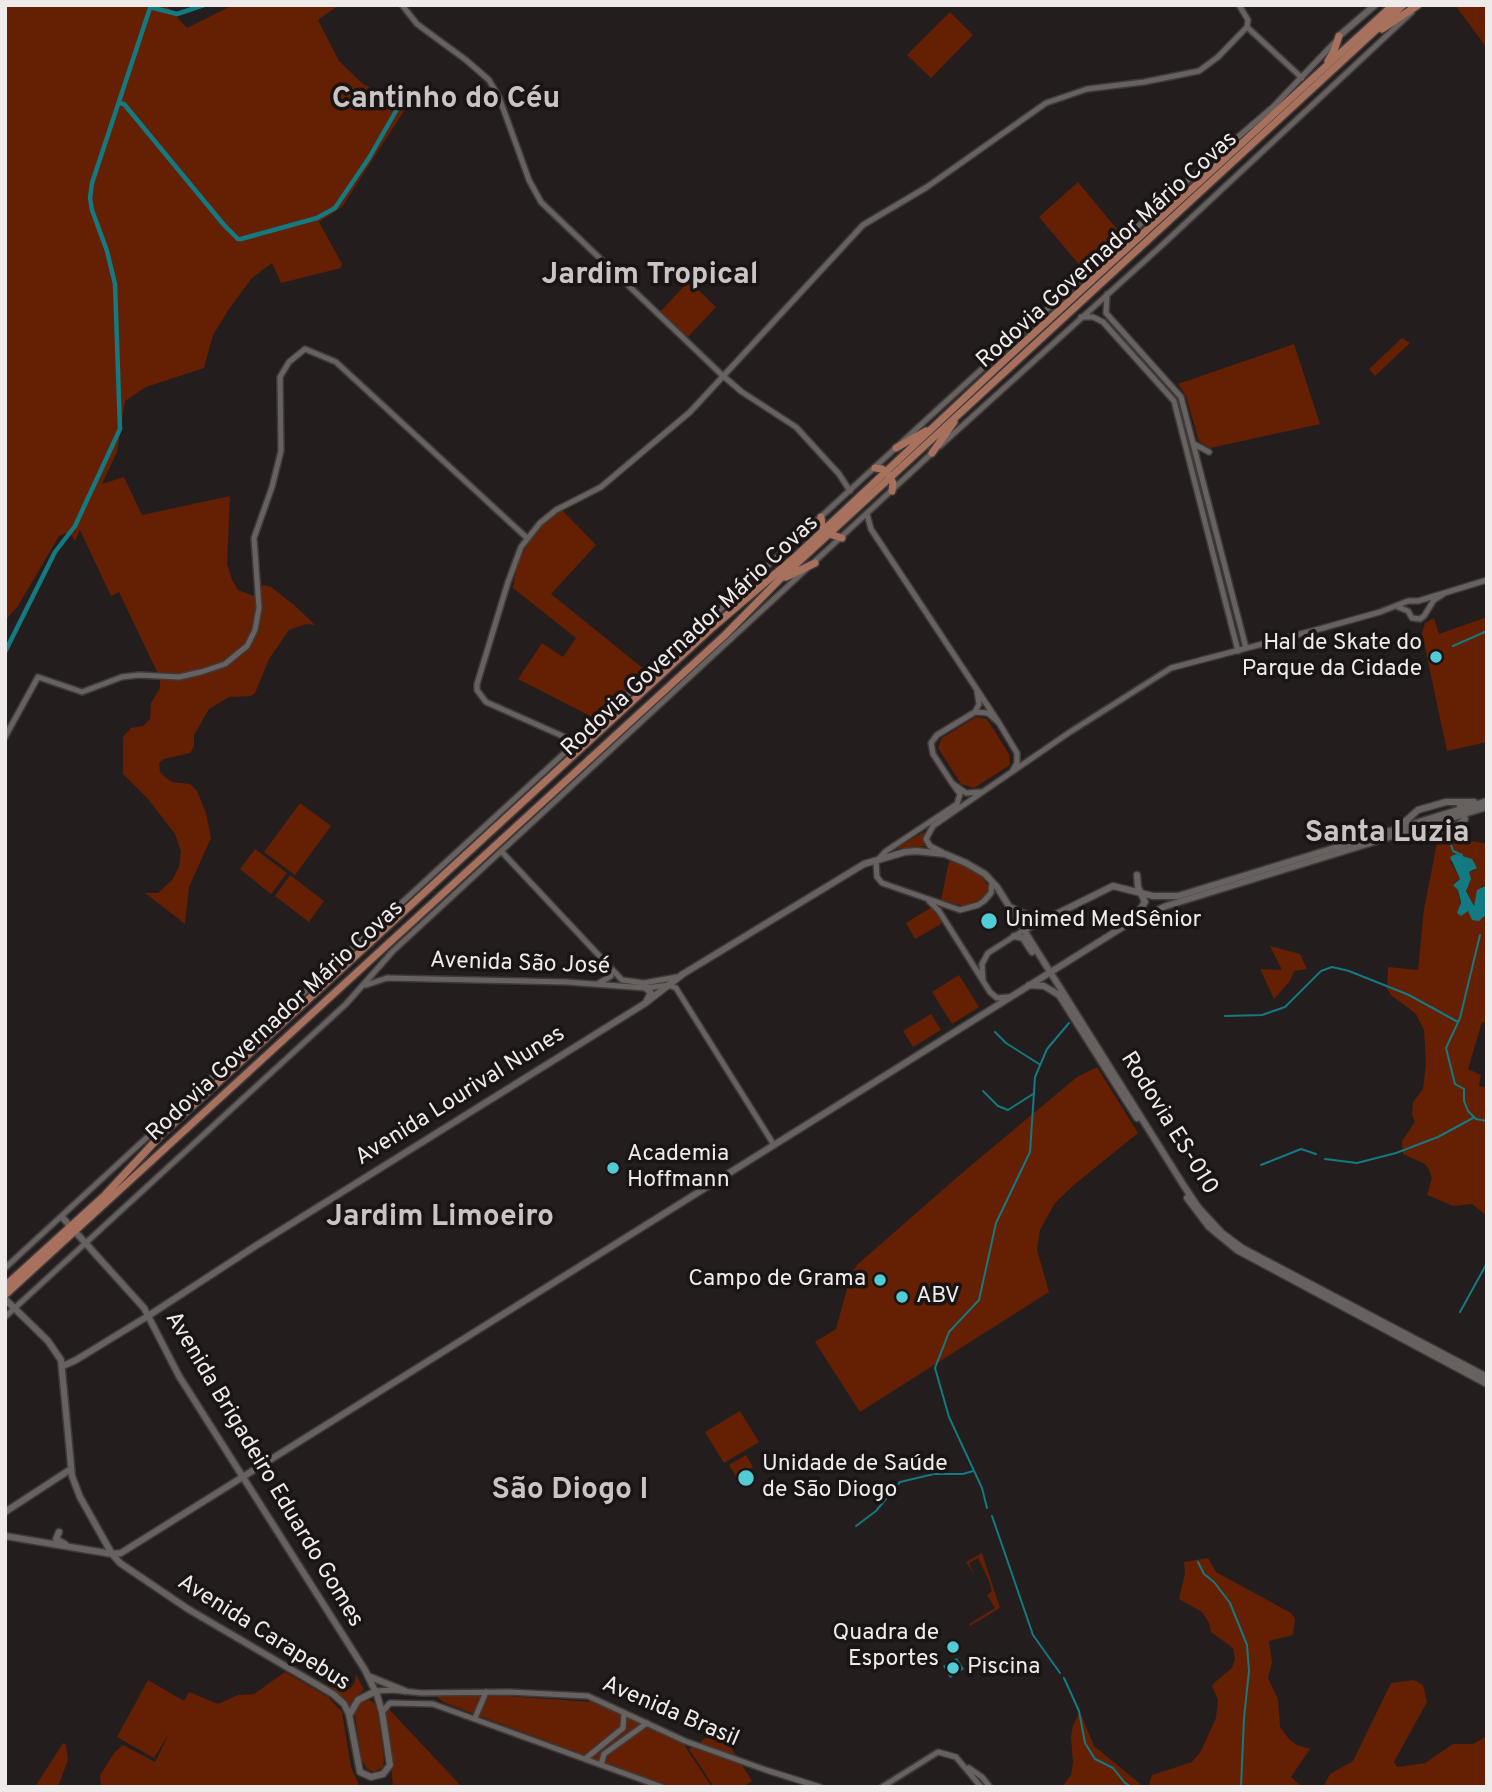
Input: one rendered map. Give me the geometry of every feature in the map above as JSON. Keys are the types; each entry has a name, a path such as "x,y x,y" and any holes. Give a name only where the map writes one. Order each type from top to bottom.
{"main road":[{"path":"1316,76 1331,56 1339,36 1375,5"},
{"name":"Rodovia Governador Mário Covas","path":"889,475 1007,358 1392,5"},
{"name":"Rodovia Governador Mário Covas","path":"5,1297 162,1135 349,962 713,627 827,531 966,407 1403,5"},
{"path":"1372,34 1419,5"},
{"path":"932,453 966,407"},
{"path":"895,448 936,427"},
{"path":"875,468 889,475 892,491"},
{"path":"821,517 827,531 842,538"},
{"name":"Rodovia Governador Mário Covas","path":"5,1286 74,1228 725,635 827,531"},
{"path":"779,580 815,563"},
{"path":"5,1535 111,1555 126,1549 1125,925 1166,906 1388,838 1487,801"},
{"path":"1397,829 1418,810 1446,802 1463,811 1487,807"},
{"path":"1388,838 1420,837 1447,830 1463,811"},
{"path":"1412,815 1412,827 1420,837"},
{"path":"1024,930 1113,886 1167,897 1183,894 1397,829 1412,827"},
{"name":"Rodovia ES-010","path":"878,859 905,852 945,854 966,863 991,880 1184,1186 1222,1233 1242,1248 1487,1377"},
{"name":"Avenida Lourival Nunes","path":"63,1366 148,1316 257,1245 673,986 683,974 864,864 878,859"},
{"path":"1125,925 1143,908 1145,902 1137,885 1137,875"},
{"path":"1009,905 1032,916 1054,915"},
{"path":"1014,936 1023,938 1038,960 1043,962"},
{"path":"323,976 349,962"},
{"name":"Rodovia ES-010","path":"1027,985 1048,988 1063,999 1195,1209 1217,1235 1241,1252 1487,1384"},
{"path":"644,1004 651,995 646,988"},
{"name":"Avenida Brigadeiro Eduardo Gomes","path":"62,1217 139,1302 179,1376 368,1675 382,1712 390,1765"},
{"path":"5,1297 48,1341 63,1366 71,1469 80,1497 111,1555"},
{"path":"5,1512 71,1469"},
{"path":"59,1532 56,1537 58,1541 76,1548"},
{"name":"Avenida Carapebus","path":"111,1555 188,1609 333,1694 344,1704 349,1716 360,1772 377,1777 386,1772 390,1765"},
{"path":"368,1675 405,1691"},
{"path":"349,1716 358,1700 376,1691"}],"street":[{"path":"402,5 417,24 489,80 499,97 529,180 541,202 722,375 742,392 796,427 839,474 850,491"},
{"path":"576,742 486,702 477,690 500,605 527,538 556,509 601,487 690,412 863,225 927,187 1046,103 1079,91 1174,78 1199,71 1218,57 1247,27 1248,20 1239,5"},
{"path":"5,1317 363,986 393,951 1419,5"},
{"path":"1247,27 1302,78"},
{"path":"5,1268 895,448 1196,173 1265,115 1339,36"},
{"path":"1107,294 1105,309 1110,318 1181,397 1246,648"},
{"path":"1082,317 1093,317 1103,322 1174,401 1238,651"},
{"path":"5,737 38,677 82,692 118,678 139,675 179,677 225,664 247,646 255,630 259,599 254,538 281,451 280,377 289,362 305,349 336,362 527,538"},
{"path":"1194,444 1209,452"},
{"path":"839,474 859,482"},
{"path":"867,514 871,529 1017,753 1023,757 1035,757"},
{"path":"857,524 871,529"},
{"path":"945,854 927,842 929,831 1011,772 1171,668 1487,580"},
{"path":"1395,607 1408,611 1410,616 1417,619 1426,614 1434,600 1448,592"},
{"path":"1408,611 1416,601"},
{"path":"1416,601 1425,605 1426,614"},
{"path":"975,712 979,701 976,688"},
{"path":"991,880 991,893 978,905 960,910 882,883 876,873 878,859 890,848 957,804 960,794 933,754 931,743 937,735 975,712 988,713 999,723"},
{"path":"1011,772 1017,763 1017,753"},
{"path":"952,783 967,793 984,791"},
{"path":"501,851 622,980 630,983 658,982 683,974"},
{"path":"926,899 939,911 984,984 997,998 1011,996"},
{"path":"984,984 982,968 985,956 1024,930"},
{"path":"593,985 609,978 609,968"},
{"name":"Avenida São José","path":"363,986 387,978 567,982 646,988 673,986"},
{"path":"673,986 774,1145"},
{"name":"Avenida Brasil","path":"376,1691 588,1696 647,1724 745,1763 820,1787"},
{"path":"475,1718 486,1692"},
{"path":"382,1712 390,1703 433,1704 662,1787"},
{"path":"585,1759 623,1728 624,1713"},
{"path":"601,1765 604,1754 647,1724"},
{"path":"882,1787 938,1752 956,1757 981,1787"},
{"path":"962,1764 982,1777 990,1787"}],"shaded area":[{"path":"5,5 166,5 187,28 233,5 339,5 318,20 339,61 363,84 400,101 404,111 342,207 319,222 342,264 341,268 281,283 272,263 252,278 213,335 204,368 146,387 125,401 117,452 102,484 124,477 142,515 230,496 227,564 238,590 256,597 263,585 271,587 315,625 306,624 289,630 269,659 255,693 251,696 229,697 209,709 194,735 194,747 190,753 164,759 159,763 160,772 166,778 172,782 190,784 197,791 206,813 211,838 189,887 185,924 145,893 158,893 172,880 179,867 181,851 175,834 148,799 123,774 123,737 131,728 143,726 150,719 151,703 160,688 160,678 119,592 111,596 80,530 75,541 69,532 59,536 18,606 5,621"},
{"path":"1455,5 1487,5 1487,48"},
{"path":"950,12 973,35 931,78 907,55"},
{"path":"1078,182 1120,233 1082,268 1039,217"},
{"path":"689,281 716,307 686,339 659,313"},
{"path":"1402,338 1410,343 1375,376 1369,369"},
{"path":"1294,344 1320,424 1210,448 1199,441 1186,396 1178,384"},
{"path":"562,510 596,545 551,594 650,674 598,720 518,679 542,643 563,657 576,638 513,588 517,566 529,540 548,519"},
{"path":"1487,617 1487,742 1447,751 1422,633 1425,623 1434,618 1439,634"},
{"path":"976,717 987,719 1009,754 1010,765 974,788 961,784 938,748 942,738"},
{"path":"300,803 331,826 295,875 264,852"},
{"path":"924,832 926,846 895,849"},
{"path":"1447,836 1487,844 1487,885 1482,886 1477,893 1474,906 1466,890 1470,882 1469,872 1476,870 1450,861 1460,879 1453,884 1458,890 1460,906 1465,913 1468,911 1482,919 1487,914 1487,1024 1482,1022 1468,1069 1481,1075 1479,1086 1487,1088 1487,1216 1472,1204 1453,1206 1427,1195 1432,1178 1429,1170 1425,1164 1403,1154 1402,1141 1415,1122 1412,1115 1413,1102 1423,1089 1426,1063 1424,1030 1416,1014 1387,989 1388,967 1418,970 1424,909 1437,843"},
{"path":"255,849 287,873 271,894 240,869"},
{"path":"949,861 967,867 982,877 989,887 985,896 964,906 941,900"},
{"path":"290,875 324,901 309,922 275,896"},
{"path":"932,907 942,920 941,924 915,939 906,923"},
{"path":"1270,946 1300,954 1307,969 1294,971 1290,981 1274,999 1260,969 1282,970"},
{"path":"959,975 979,1007 952,1024 932,992"},
{"path":"931,1014 941,1030 913,1047 903,1031"},
{"path":"1097,1067 1138,1133 1055,1203 1040,1230 1037,1250 1049,1292 860,1412 815,1342 836,1329 851,1274 858,1264 962,1173 1077,1077"},
{"path":"740,1411 759,1442 724,1463 705,1432"},
{"path":"746,1455 753,1467 737,1478 729,1465"},
{"path":"982,1553 1000,1608 970,1626 969,1624 995,1608 987,1595 992,1591 978,1558 969,1563 974,1574 966,1562"},
{"path":"1208,1558 1216,1572 1291,1613 1295,1619 1293,1635 1269,1641 1272,1662 1268,1678 1278,1699 1280,1727 1297,1745 1310,1749 1291,1777 1302,1787 1148,1787 1152,1775 1192,1762 1201,1751 1216,1718 1218,1700 1212,1686 1232,1668 1235,1659 1233,1648 1211,1632 1202,1612 1179,1599 1185,1573 1184,1562"},
{"path":"285,1672 328,1697 342,1712 351,1767 360,1787 101,1787 100,1775 123,1745 155,1762 169,1734 154,1758 117,1737 148,1680 184,1701 189,1692 218,1704 238,1695 254,1694"},
{"path":"356,1674 364,1690 349,1706 330,1687 350,1689"},
{"path":"1414,1680 1423,1685 1427,1702 1394,1762 1397,1767 1425,1763 1453,1744 1473,1744 1487,1736 1487,1787 1323,1787 1330,1774 1353,1761 1391,1683"},
{"path":"434,1695 491,1695 592,1702 682,1742 712,1787 669,1787 445,1703"},
{"path":"370,1700 376,1705 378,1713 384,1760 383,1767 374,1772 367,1769 361,1758 355,1715 359,1703"},
{"path":"386,1706 462,1787 393,1787"},
{"path":"1080,1712 1094,1746 1144,1787 1062,1787 1071,1775 1071,1737 1073,1725"},
{"path":"719,1729 752,1781 743,1787 714,1787 689,1749"},
{"path":"63,1743 66,1745 68,1760 59,1784 55,1787 35,1787"}],"water":[{"path":"1456,854 1472,859 1477,868 1469,872 1471,879 1466,891 1474,906 1477,890 1487,885 1487,914 1479,921 1472,920 1468,911 1461,916 1457,913 1461,903 1458,890 1453,885 1460,879 1450,857"},
{"name":"Piscina","path":"957,1658 964,1669 950,1678 943,1666"}],"waterway":[{"path":"5,652 55,552 75,526 120,429 115,284 90,198 92,183 151,5"},
{"path":"150,7 177,14 204,5"},
{"path":"119,103 124,104 224,225 241,239 317,218 335,208 369,158 404,97 432,95"},
{"path":"1453,646 1487,631"},
{"path":"1451,845 1453,851 1462,855"},
{"path":"1480,935 1460,1018 1446,1048 1455,1084 1464,1089 1464,1101 1468,1111 1476,1119 1487,1121"},
{"path":"1225,1016 1262,1015 1285,1007 1321,971 1332,967 1409,995 1458,1022"},
{"path":"987,1508 982,1488 949,1417 935,1368 949,1332 979,1300 996,1223 1030,1152 1035,1077 1047,1049 1069,1023"},
{"path":"995,1032 1006,1043 1039,1064"},
{"path":"983,1091 998,1106 1008,1110 1033,1094"},
{"path":"1325,1159 1357,1163 1396,1153 1438,1137 1473,1118"},
{"path":"1261,1165 1301,1149 1316,1154"},
{"path":"1460,1312 1487,1263"},
{"path":"856,1526 876,1511 900,1482 934,1474 963,1474 973,1471"},
{"path":"992,1516 1033,1635 1060,1673"},
{"path":"1198,1562 1204,1574 1214,1582 1230,1603 1247,1645 1249,1671 1241,1787"},
{"path":"1064,1678 1079,1711 1085,1743 1095,1759 1113,1768 1125,1783 1132,1787"}],"place":[{"name":"Hal de Skate do Parque da Cidade","path":"1436,657"},
{"name":"Unimed MedSênior","path":"989,921"},
{"name":"Academia Hoffmann","path":"613,1168"},
{"name":"Campo de Grama","path":"880,1280"},
{"name":"ABV","path":"902,1297"},
{"name":"Unidade de Saúde de São Diogo","path":"746,1478"},
{"name":"Quadra de Esportes","path":"953,1647"},
{"name":"Piscina","path":"953,1668"}],"district":[{"name":"Cantinho do Céu","path":"446,101"},
{"name":"Jardim Tropical","path":"650,277"},
{"name":"Santa Luzia","path":"1387,835"},
{"name":"Jardim Limoeiro","path":"440,1219"},
{"name":"São Diogo I","path":"570,1492"}]}
